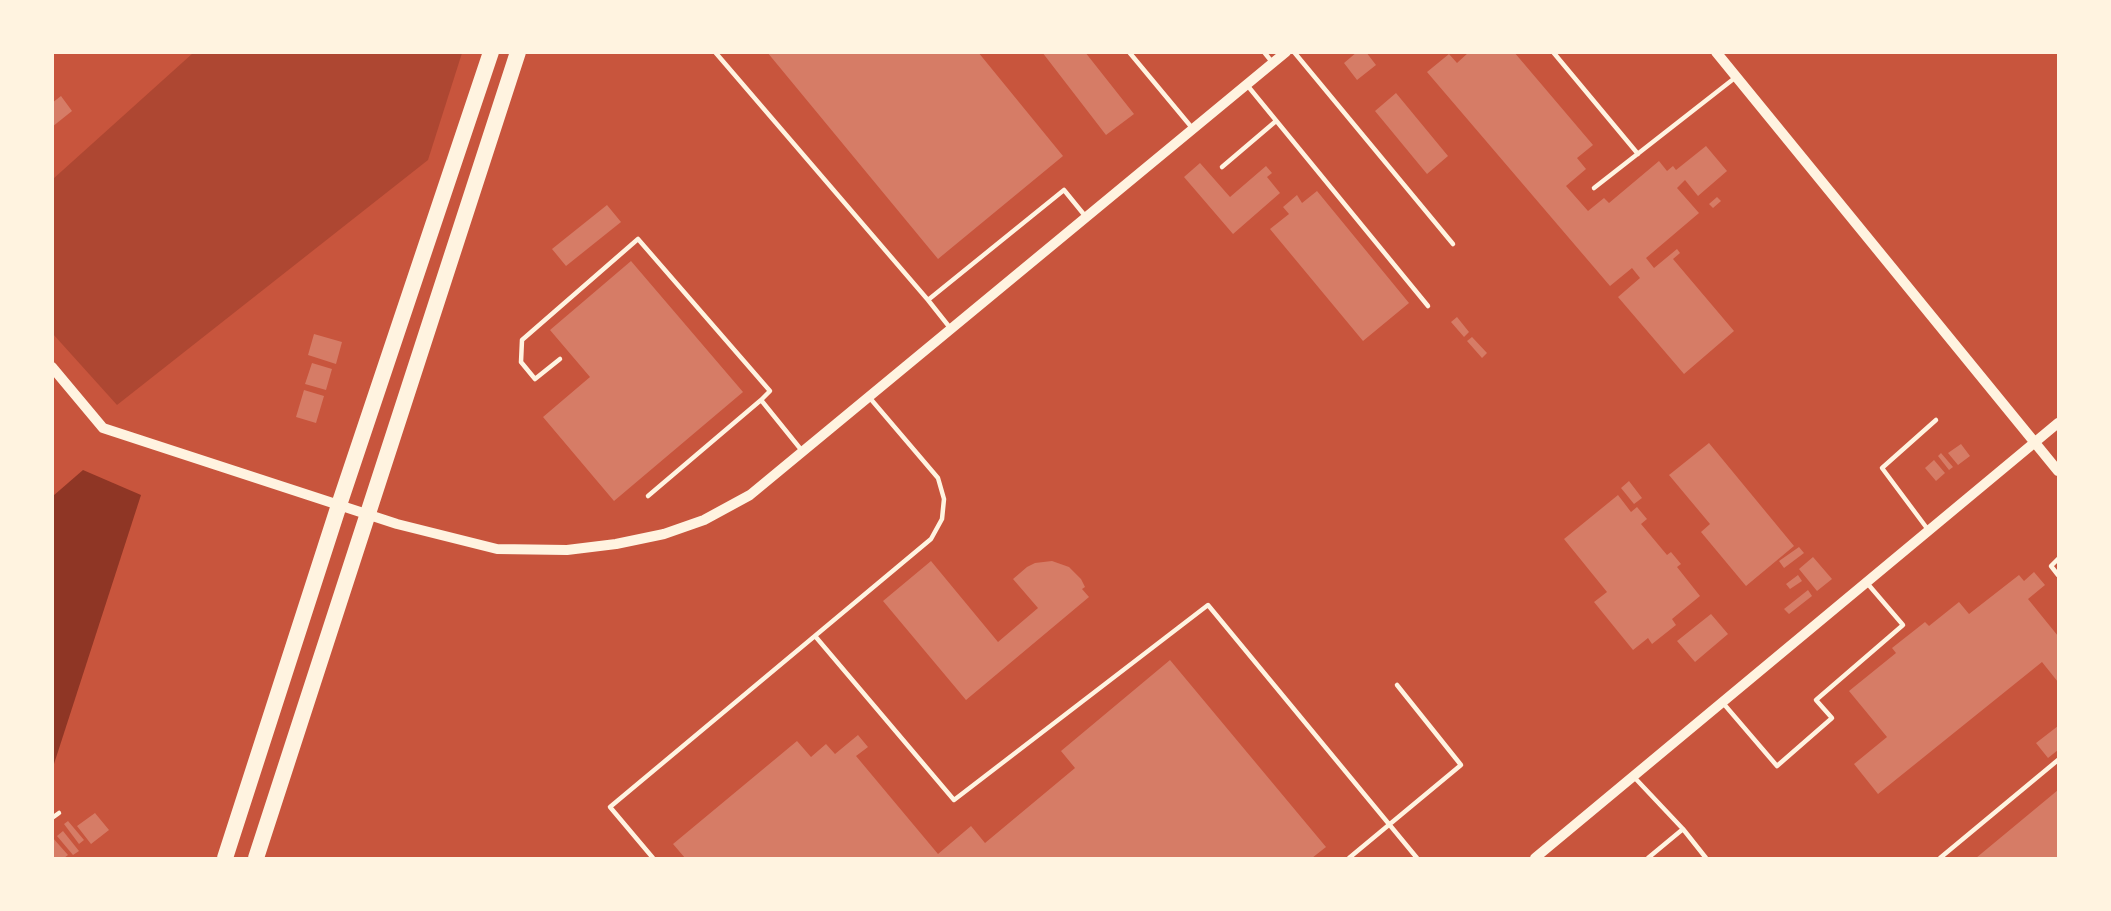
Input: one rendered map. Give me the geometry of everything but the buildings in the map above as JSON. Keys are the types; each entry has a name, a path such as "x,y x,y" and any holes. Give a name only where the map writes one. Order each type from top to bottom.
{"highway":[{"path":"225,858 339,505 491,52"},
{"path":"256,858 518,52"}],"street":[{"path":"52,367 103,428 369,515 497,549 567,550 616,544 664,534 704,519 750,495 1286,52"},
{"path":"1716,52 2058,471"},
{"path":"1535,858 2058,423"}],"lane":[{"path":"715,52 951,329"},
{"path":"1129,52 1193,129"},
{"path":"1264,52 1273,64"},
{"path":"1294,52 1453,244"},
{"path":"1553,52 1638,154"},
{"path":"1594,188 1736,77"},
{"path":"1247,85 1428,306"},
{"path":"1222,166 1276,121"},
{"path":"928,300 1064,190 1086,218"},
{"path":"560,359 535,380 521,362 522,340 639,239 770,391 648,496"},
{"path":"652,858 610,807 931,539 942,519 944,499 938,478 869,397"},
{"path":"761,400 803,452"},
{"path":"1929,531 1882,468 1936,420"},
{"path":"2058,559 2050,566 2058,575"},
{"path":"1723,703 1777,766 1832,718 1816,700 1903,625 1867,583"},
{"path":"815,636 954,800 1208,605 1417,858"},
{"path":"1349,858 1461,765 1397,685"},
{"path":"1940,858 2058,760"},
{"path":"1634,777 1683,829 1706,858"},
{"path":"52,818 59,813"},
{"path":"1648,858 1683,829"}],"shaded area":[{"path":"193,53 462,53 428,160 117,405 53,334 53,179"},
{"path":"83,470 141,495 53,767 53,496"}]}
